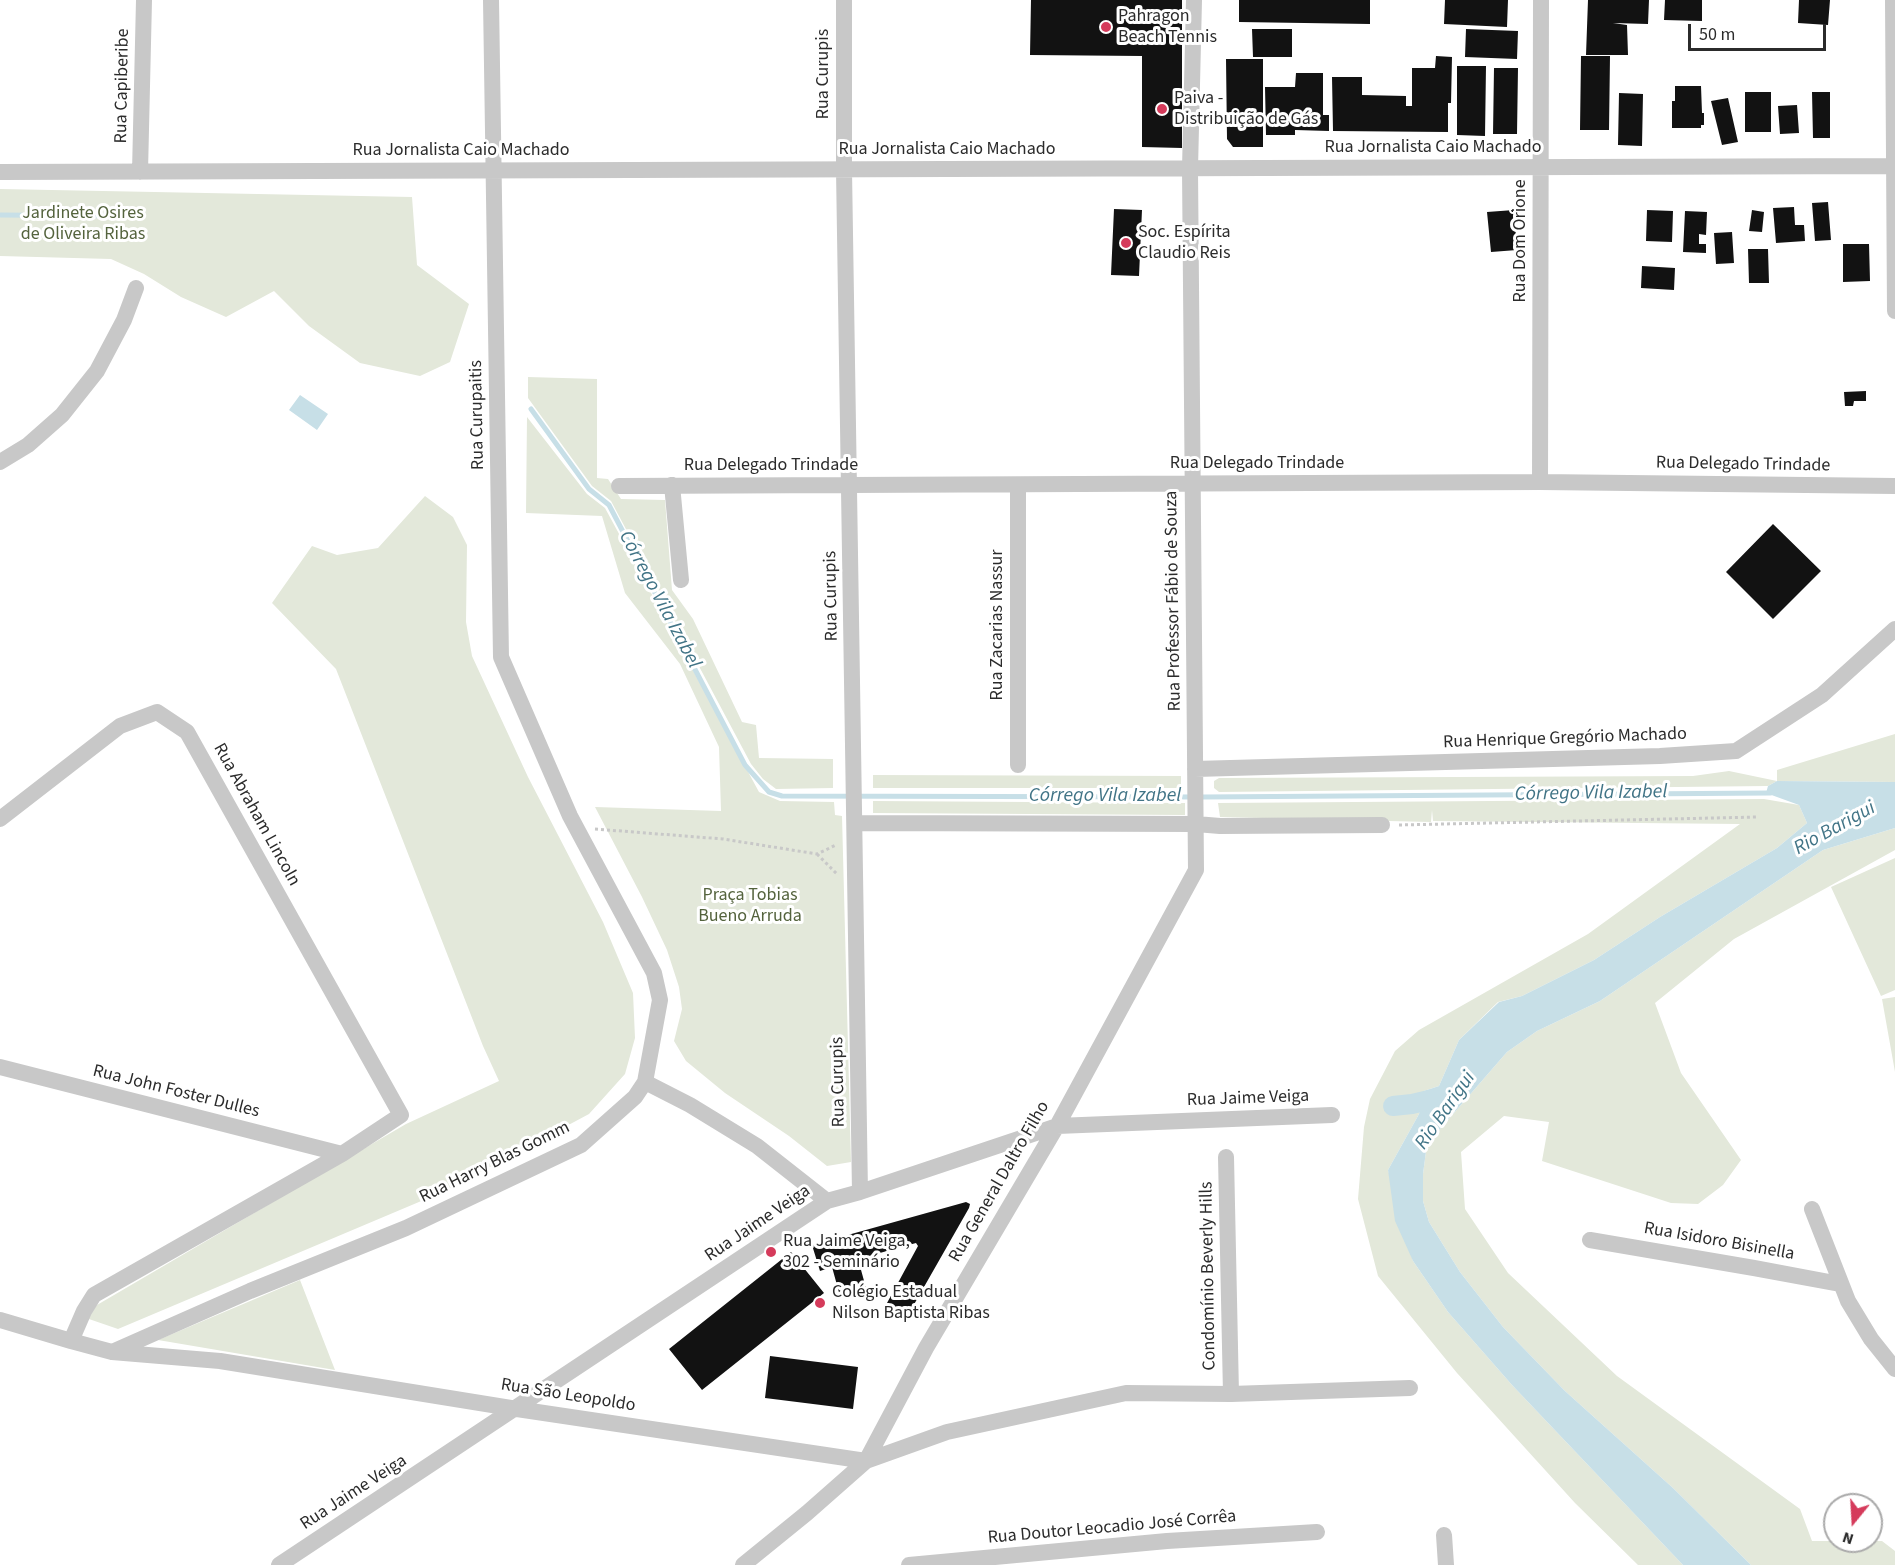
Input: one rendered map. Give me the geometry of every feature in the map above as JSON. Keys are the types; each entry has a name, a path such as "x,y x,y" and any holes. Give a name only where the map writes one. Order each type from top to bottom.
{"street":[{"name":"Rua Capiberibe","path":"140,172 144,0"},
{"name":"Rua Curupaitis","path":"491,0 501,657 573,822"},
{"name":"Rua Curupis","path":"844,0 844,170 860,1192"},
{"name":"Rua Professor Fábio de Souza","path":"1194,0 1190,169 1195,769"},
{"name":"Rua Dom Orione","path":"1540,482 1541,0"},
{"path":"1893,0 1895,312"},
{"name":"Rua Jornalista Caio Machado","path":"0,172 1894,166"},
{"path":"0,462 28,445 62,415 97,371 124,320 136,288"},
{"name":"Rua Delegado Trindade","path":"619,486 1540,482 1895,486"},
{"path":"672,485 681,580"},
{"name":"Rua Zacarias Nassur","path":"1018,485 1018,765"},
{"name":"Rua Henrique Gregório Machado","path":"1195,769 1660,756 1736,751 1822,694 1895,629"},
{"name":"Rua Abraham Lincoln","path":"0,819 120,726 158,712 187,732 401,1115 342,1154"},
{"name":"Rua General Daltro Filho","path":"743,1565 866,1461 926,1348 1057,1126 1196,870 1195,769"},
{"path":"855,818 1196,818 1220,826 1382,825"},
{"name":"Rua Harry Blas Gomm","path":"112,1352 250,1291 406,1228 581,1145 635,1097 645,1082 660,1000 654,973 573,822"},
{"name":"Rua John Foster Dulles","path":"0,1067 342,1154"},
{"path":"645,1082 690,1105 757,1146 827,1201"},
{"name":"Rua Jaime Veiga","path":"279,1565 827,1201 1057,1126 1332,1115"},
{"path":"71,1341 94,1295 342,1154"},
{"name":"Condomínio Beverly Hills","path":"1226,1157 1231,1394"},
{"path":"1812,1209 1840,1284 1858,1320 1895,1369"},
{"name":"Rua Isidoro Bisinella","path":"1590,1240 1840,1284"},
{"name":"Rua São Leopoldo","path":"0,1320 112,1352 220,1360 517,1409 866,1461 947,1432 1126,1393"},
{"name":"Condomínio Beverly Hills","path":"1126,1393 1231,1394 1410,1388"},
{"name":"Rua Doutor Leocadio José Corrêa","path":"909,1565 1167,1541 1317,1532"},
{"path":"1444,1535 1446,1565"}],"path":[{"path":"1382,825 1758,817"},
{"path":"573,822 723,839 817,854 831,849 845,839 855,818"}],"green space":[{"name":"Jardinete Osires de Oliveira Ribas","path":"0,189 412,197 417,265 469,304 450,362 420,376 360,363 309,326 274,291 226,317 181,297 144,274 111,259 0,256"},
{"path":"528,377 597,379 597,478 608,479 621,499 665,500 672,590 693,619 742,722 756,725 759,758 833,759 833,788 776,789 763,779 751,764 611,501 592,486 528,398"},
{"name":"Praça Tobias Bueno Arruda","path":"527,417 587,494 605,508 759,792 780,801 834,802 835,815 842,816 851,1162 827,1166 789,1136 725,1093 686,1061 674,1041 682,1009 679,987 667,950 595,807 721,811 719,747 680,664 625,593 602,516 526,513"},
{"path":"425,496 453,517 467,545 466,622 472,656 528,777 603,922 633,993 635,1038 625,1074 589,1114 445,1191 118,1329 86,1318 97,1305 406,1124 499,1081 483,1046 336,669 272,603 312,546 337,555 378,548"},
{"path":"1895,734 1895,782 1777,781 1777,770"},
{"path":"1729,771 1777,781 1768,786 1219,792 1214,788 1214,781 1219,778 1693,776"},
{"path":"873,775 1181,776 1181,788 873,788"},
{"path":"1764,799 1799,805 1807,823 1777,848 1660,917 1594,960 1522,996 1498,1002 1459,1040 1439,1086 1424,1091 1419,1114 1388,1170 1413,1261 1448,1312 1512,1385 1683,1565 1638,1565 1575,1503 1457,1373 1378,1276 1358,1199 1364,1127 1370,1099 1395,1051 1419,1030 1588,934 1740,824 1433,821 1432,810 1431,822 1220,817 1218,803"},
{"path":"873,801 1185,803 1185,815 873,813"},
{"path":"1895,828 1895,850 1734,939 1655,1003 1681,1073 1741,1160 1723,1185 1698,1204 1671,1203 1542,1161 1549,1122 1504,1116 1461,1152 1465,1209 1508,1273 1617,1376 1800,1509 1812,1541 1823,1541 1823,1553 1883,1553 1883,1542 1895,1551 1895,1565 1751,1565 1673,1488 1565,1391 1503,1327 1460,1272 1429,1222 1423,1201 1423,1174 1427,1144 1507,1052 1537,1031 1600,1001 1823,850"},
{"path":"1895,858 1895,990 1881,996 1831,887"},
{"path":"1895,997 1895,1072 1882,999"},
{"path":"300,1280 335,1370 158,1340"}],"water":[{"path":"300,395 328,414 317,430 289,410"},
{"name":"Rio Barigui","path":"1777,781 1895,782 1895,828 1823,850 1600,1001 1537,1031 1507,1052 1427,1144 1423,1174 1423,1201 1429,1222 1460,1272 1503,1327 1565,1391 1673,1488 1751,1565 1683,1565 1512,1385 1448,1312 1413,1261 1395,1221 1388,1170 1419,1114 1424,1091 1439,1086 1459,1040 1499,1002 1522,996 1594,960 1660,917 1777,848 1807,823 1799,805 1766,793 1768,786"}],"building":[{"name":"Pahragon Beach Tennis","path":"1031,0 1182,0 1182,148 1142,147 1142,56 1030,55"},
{"path":"1239,0 1370,0 1370,24 1239,22"},
{"path":"1445,0 1508,0 1507,27 1444,24"},
{"path":"1588,0 1649,0 1648,24 1613,23 1627,25 1628,55 1586,55"},
{"path":"1665,0 1702,0 1702,21 1664,20"},
{"path":"1799,0 1830,0 1828,25 1798,23"},
{"path":"1252,29 1292,29 1292,57 1253,57"},
{"path":"1466,29 1518,31 1517,59 1465,57"},
{"path":"1436,56 1452,57 1448,132 1333,131 1332,77 1362,77 1362,95 1406,96 1406,106 1412,106 1412,68 1435,68"},
{"path":"1581,56 1610,56 1609,130 1580,130"},
{"path":"1226,59 1263,59 1263,147 1233,147 1227,139"},
{"path":"1457,66 1486,66 1485,136 1457,135"},
{"path":"1494,68 1518,68 1517,134 1493,134"},
{"path":"1296,73 1323,73 1323,115 1329,115 1329,131 1295,130 1295,135 1266,135 1265,87 1295,87"},
{"path":"1675,86 1701,86 1704,125 1701,125 1701,128 1672,128 1672,101 1675,101"},
{"path":"1745,92 1771,92 1771,132 1745,132"},
{"path":"1812,92 1830,92 1830,138 1813,138"},
{"path":"1619,93 1643,94 1642,146 1618,145"},
{"path":"1728,98 1738,142 1722,145 1711,101"},
{"path":"1797,105 1799,133 1780,134 1778,106"},
{"path":"1828,202 1831,240 1815,241 1812,203"},
{"path":"1794,207 1795,225 1804,225 1805,241 1776,243 1773,208"},
{"name":"Soc. Espírita Claudio Reis","path":"1114,209 1142,210 1139,276 1111,275"},
{"path":"1514,210 1517,250 1491,252 1487,212"},
{"path":"1647,210 1673,211 1672,242 1646,241"},
{"path":"1752,210 1764,212 1762,232 1749,231"},
{"path":"1685,211 1707,212 1706,235 1699,234 1699,244 1706,244 1706,253 1683,252"},
{"path":"1732,232 1734,263 1716,264 1714,233"},
{"path":"1843,244 1869,244 1870,281 1843,282"},
{"path":"1748,249 1768,249 1769,283 1749,283"},
{"path":"1642,266 1675,268 1674,290 1641,288"},
{"path":"1866,391 1866,401 1854,401 1853,406 1845,406 1844,392"},
{"path":"1773,524 1821,571 1773,619 1726,572"},
{"path":"966,1202 970,1204 969,1208 908,1315 887,1303 918,1246 916,1243 858,1259 866,1288 840,1296 832,1267 820,1271 812,1245"},
{"path":"791,1252 824,1293 702,1390 669,1349"},
{"path":"770,1356 858,1367 853,1409 765,1398"}],"waterway":[{"name":"Córrego Vila Izabel","path":"0,215 129,216"},
{"name":"Córrego Vila Izabel","path":"531,409 589,489 609,505 745,765 769,792 782,796 1203,797 1771,793"},
{"name":"Rio Barigui","path":"1393,1106 1446,1096"}],"place":[{"name":"Pahragon Beach Tennis","path":"1106,27"},
{"name":"Paiva - Distribuição de Gás","path":"1162,109"},
{"name":"Soc. Espírita Claudio Reis","path":"1126,243"},
{"name":"Rua Jaime Veiga, 302 - Seminário","path":"771,1252"},
{"name":"Colégio Estadual Nilson Baptista Ribas","path":"820,1303"}]}
